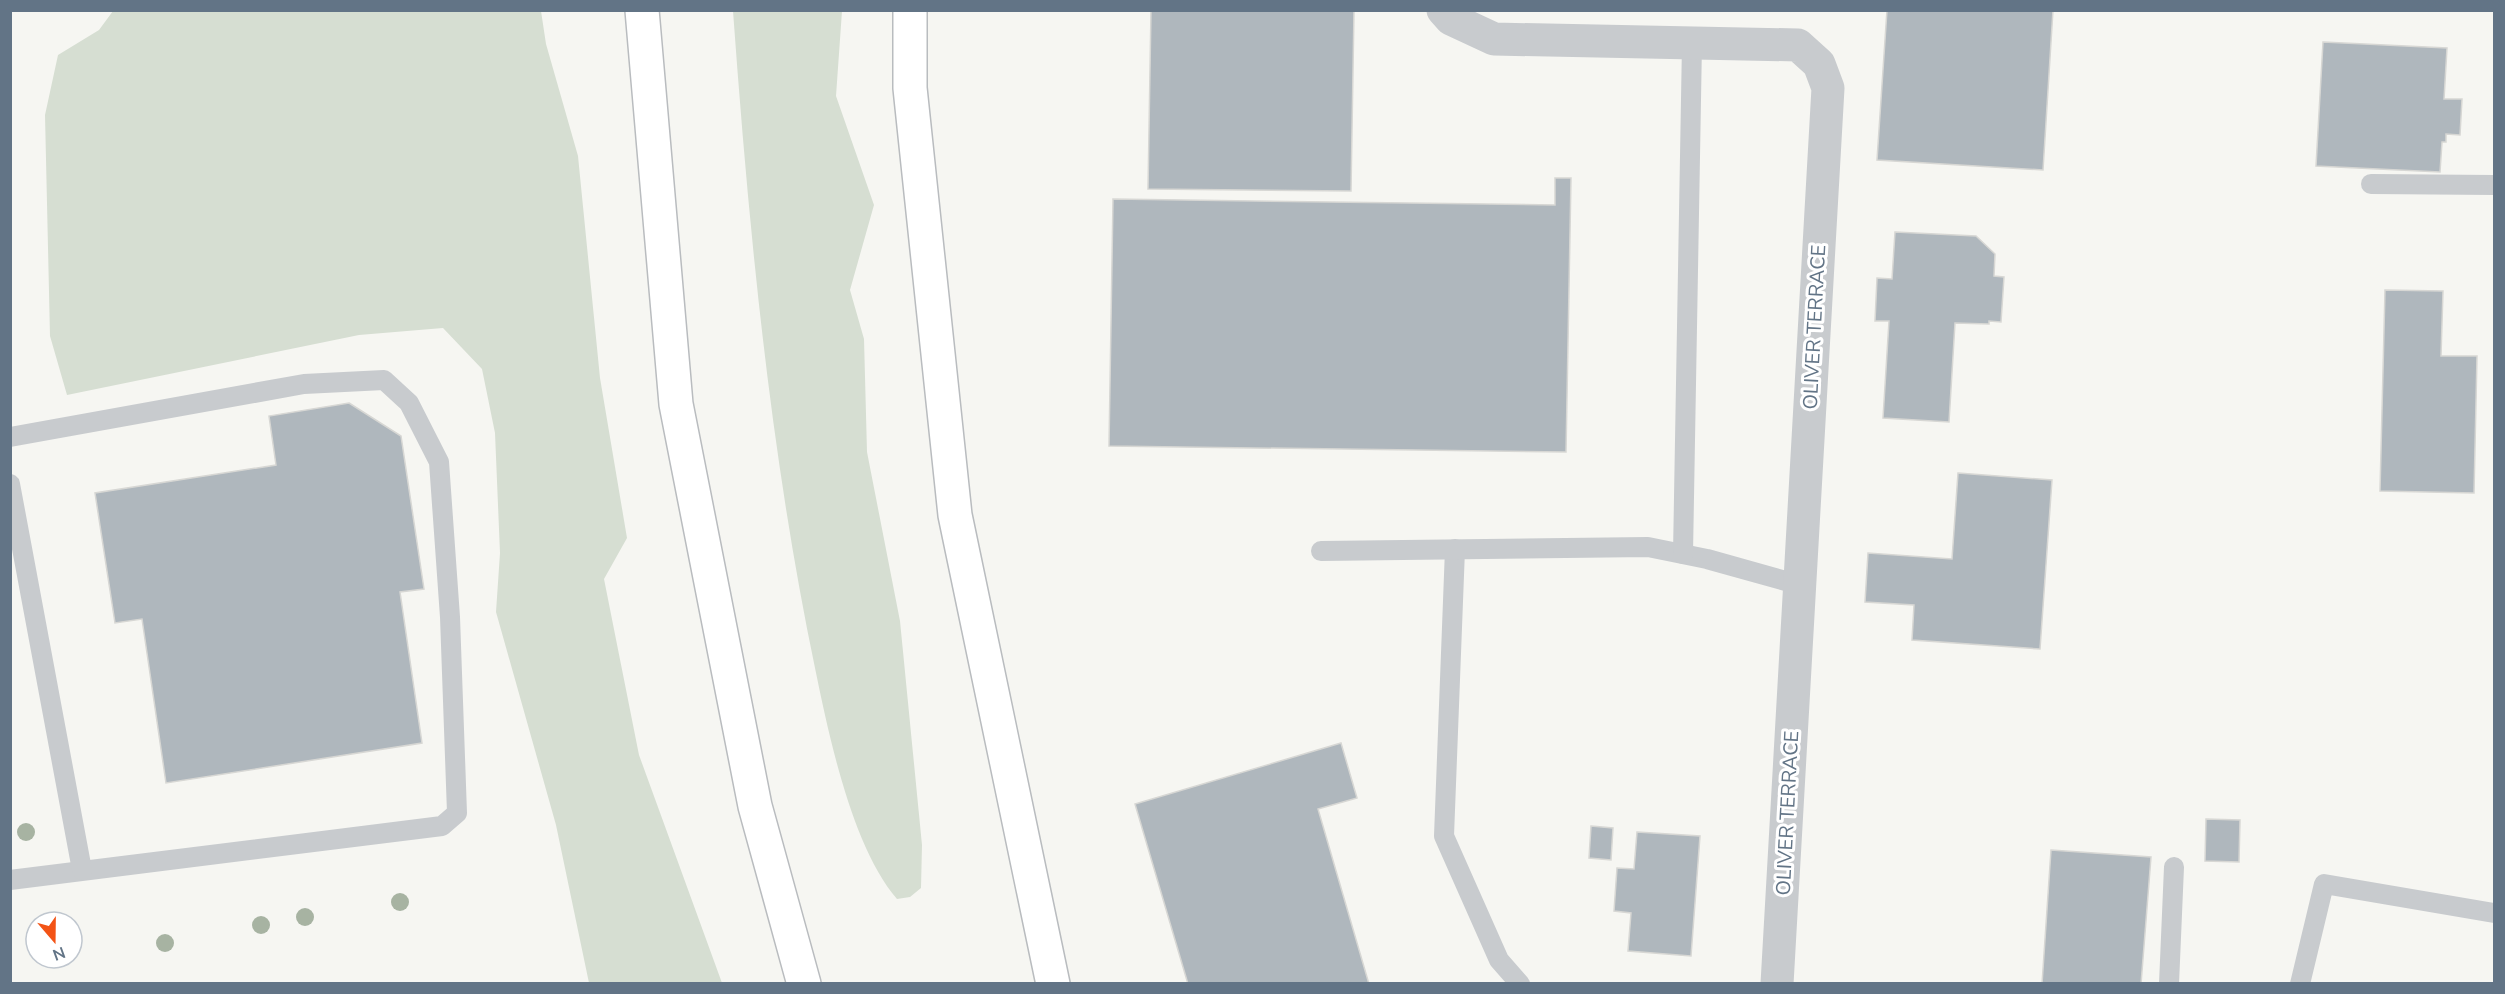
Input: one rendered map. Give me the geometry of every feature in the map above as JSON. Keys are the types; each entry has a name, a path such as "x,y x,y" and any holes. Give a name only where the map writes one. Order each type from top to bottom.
{"highway":[{"path":"642,10 676,404 755,806 804,984"},
{"path":"910,10 910,88 955,515 1053,984"}],"street":[{"name":"OLIVER TERRACE","path":"1443,10 1451,19 1494,39 1798,45 1819,64 1828,88 1777,984"}],"lane":[{"path":"1683,554 1692,43"},
{"path":"2371,184 2494,185"},
{"path":"10,437 304,384 384,380 409,403 439,462 450,617 457,813 442,826 10,880"},
{"path":"10,484 82,870"},
{"path":"1321,551 1648,547 1800,585"},
{"path":"1455,549 1444,836 1499,960 1520,984"},
{"path":"2169,984 2174,867"},
{"path":"2300,984 2324,884 2494,913"}],"shaded area":[{"path":"113,11 541,11 546,44 578,156 600,378 627,538 604,579 639,755 722,983 589,983 556,825 496,612 500,553 495,433 482,369 443,328 359,335 67,395 50,336 45,115 58,55 99,30"},
{"path":"733,11 842,11 836,96 874,205 850,290 864,339 867,452 900,621 922,845 921,888 910,897 897,899 881,877 867,851 844,790 815,668 799,587 773,423 754,259"}],"building":[{"path":"1151,10 1354,10 1351,191 1148,189"},
{"path":"1887,10 2053,10 2043,170 1877,160"},
{"path":"2323,42 2447,48 2444,99 2462,99 2460,135 2446,134 2446,142 2442,142 2440,172 2316,166"},
{"path":"1555,178 1571,178 1566,452 1109,446 1113,199 1555,205"},
{"path":"1895,232 1976,236 1995,254 1994,276 2004,277 2001,322 1955,323 1949,422 1883,418 1889,321 1875,321 1877,278 1892,279"},
{"path":"2385,290 2443,291 2441,356 2477,356 2474,493 2380,491"},
{"path":"349,403 401,436 424,589 400,592 422,743 166,783 142,619 115,623 95,493 276,465 269,416"},
{"path":"1958,473 2052,480 2040,649 1912,640 1914,605 1865,602 1868,553 1952,559"},
{"path":"1341,743 1357,798 1318,809 1369,984 1188,984 1135,804"},
{"path":"2206,819 2240,820 2239,862 2205,861"},
{"path":"1591,826 1613,828 1611,860 1589,858"},
{"path":"1637,832 1700,836 1691,956 1628,951 1631,913 1614,911 1617,868 1634,869"},
{"path":"2051,850 2151,857 2141,984 2042,984"}]}
